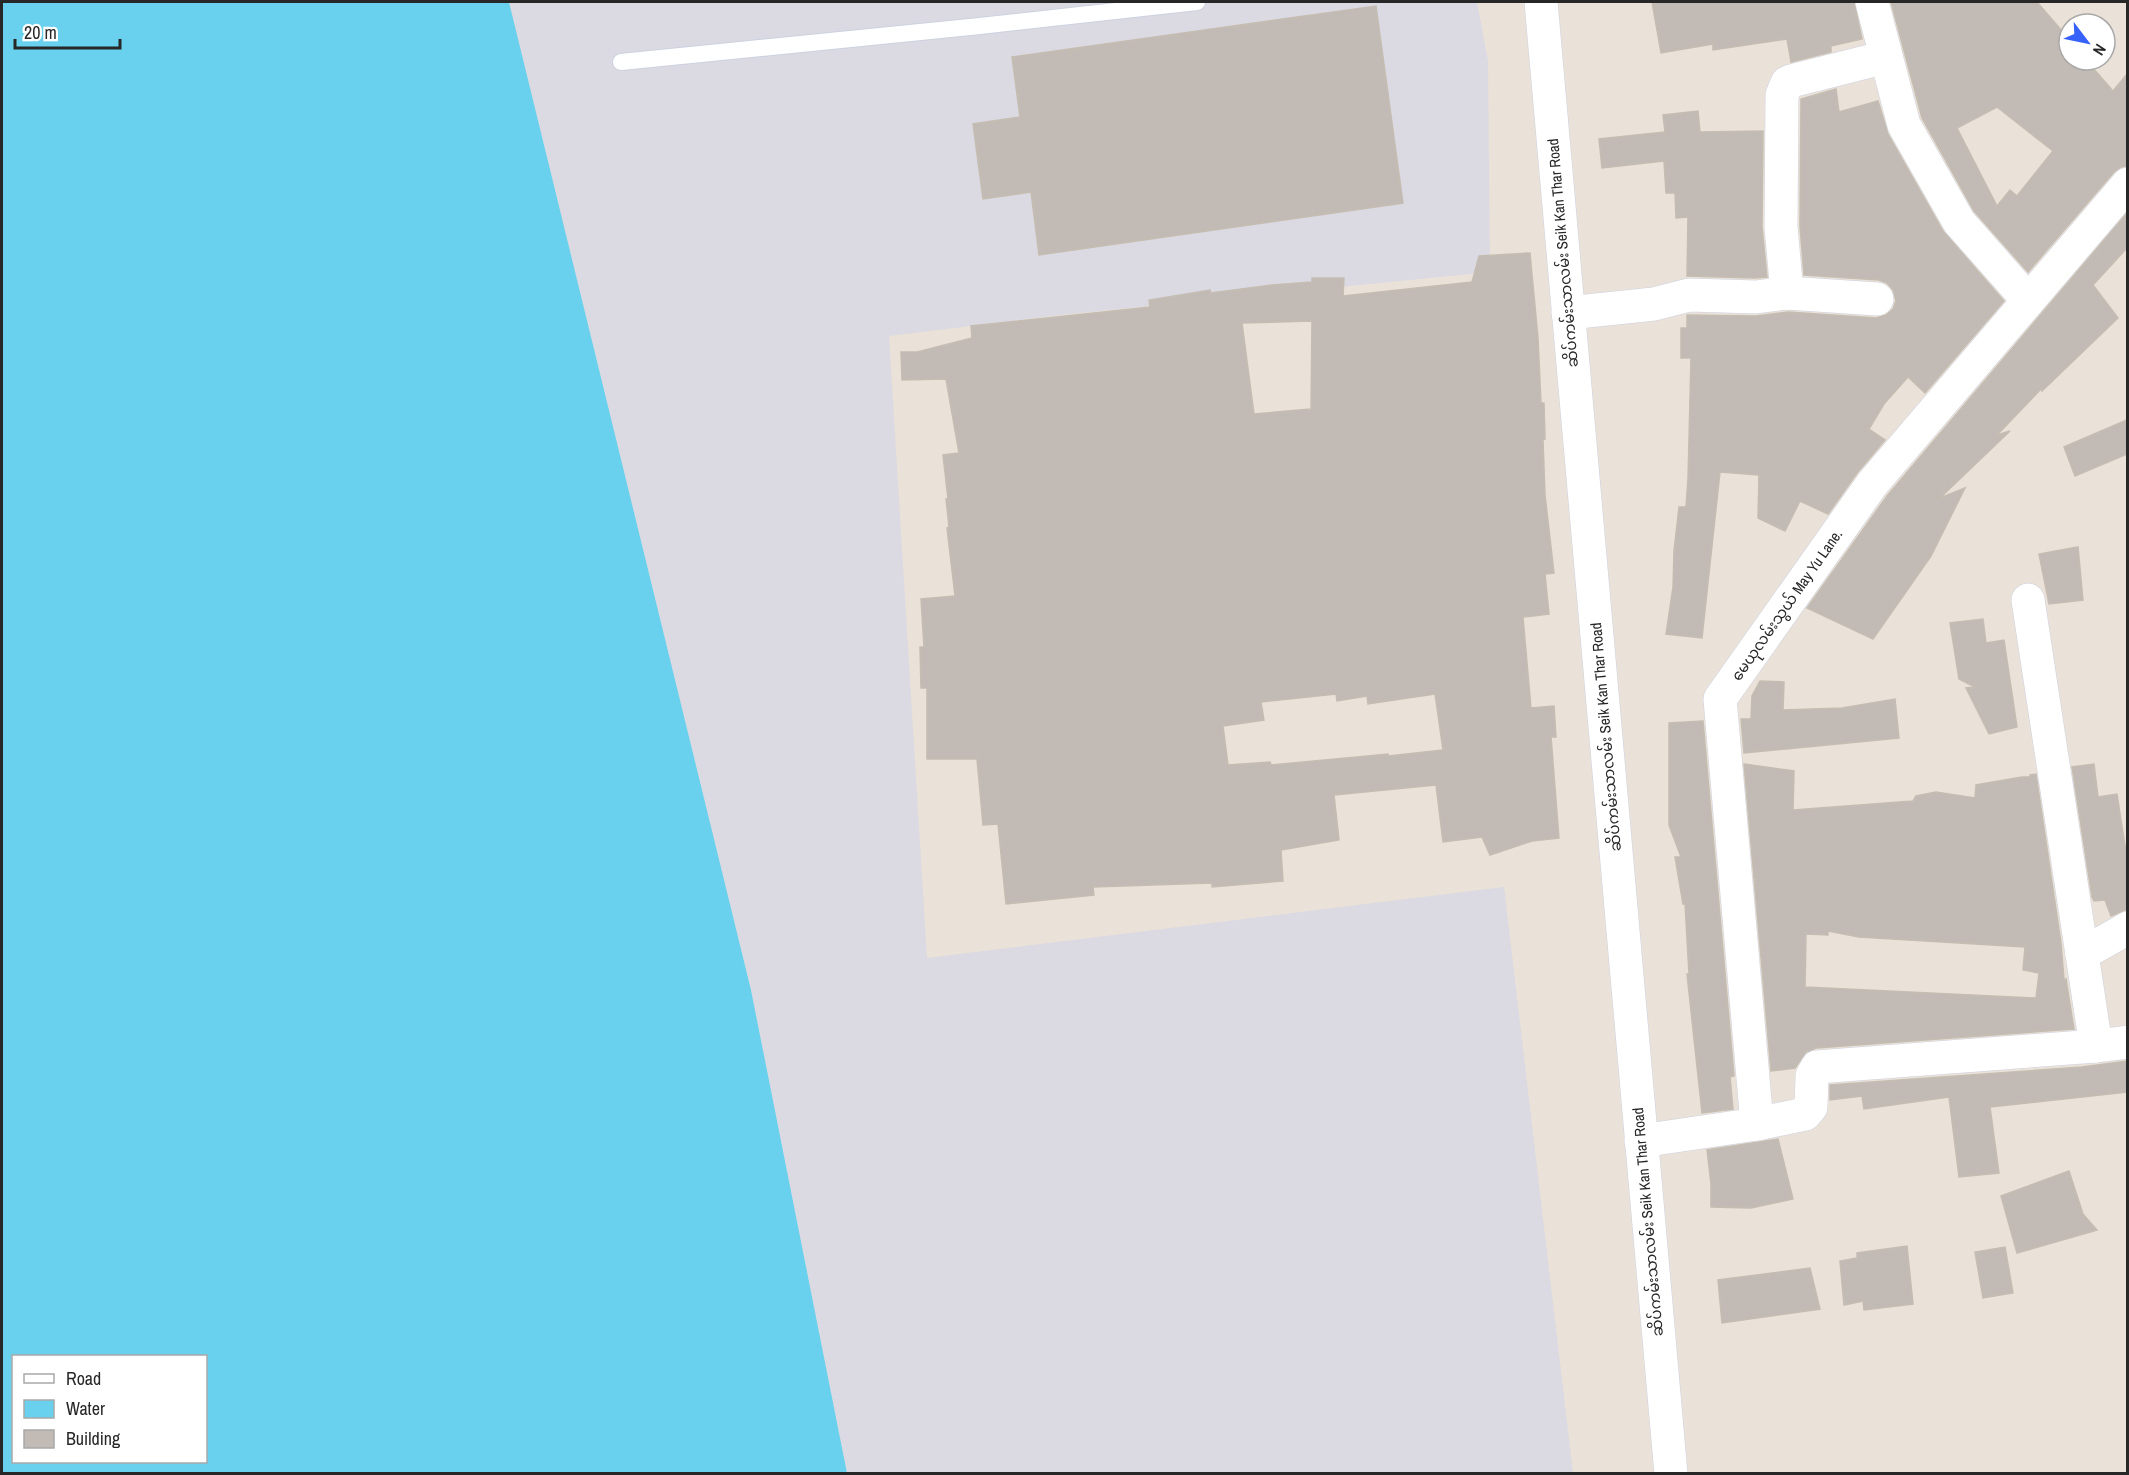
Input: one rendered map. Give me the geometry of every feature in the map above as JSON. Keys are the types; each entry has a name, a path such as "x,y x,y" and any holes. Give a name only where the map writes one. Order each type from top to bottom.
{"street":[{"name":"ဆိပ်ကမ်းသာလမ်း Seik Kan Thar Road","path":"1541,2 1671,1473"},
{"path":"1872,2 1904,125 1959,222 2028,300"},
{"path":"1787,293 1781,227 1782,95 1784,88 1791,81 1886,57"},
{"name":"မေယုလမ်းသွယ် May Yu Lane.","path":"1758,1124 1720,699 1872,484 2127,184"},
{"path":"1568,313 1654,304 1689,296 1755,297 1787,293 1877,299"},
{"path":"2028,600 2096,1046"},
{"path":"2082,954 2127,928"},
{"path":"1641,1141 1758,1124 1805,1114 1810,1111 1812,1076 1817,1067 2127,1042"}],"lane":[{"path":"621,62 1197,2"}],"shaded area":[{"path":"509,2 1477,2 1488,61 1490,272 1060,315 889,336 927,958 1504,887 1573,1473 847,1473 751,990"}],"water":[{"path":"2,2 509,2 751,990 847,1473 2,1473"}],"building":[{"path":"1652,2 1854,2 1862,39 1831,46 1831,52 1791,62 1787,39 1713,50 1713,44 1661,53"},
{"path":"1891,2 2037,2 2057,25 2057,72 2096,72 2113,91 2127,74 2127,166 2114,172 2028,272 1974,211 1922,118","holes":["1997,107 2053,151 2017,196 2010,190 1997,206 1957,128"]},
{"path":"1376,6 1403,203 1039,255 1031,192 983,199 973,124 1020,117 1012,57"},
{"path":"1836,89 1839,112 1878,101 1888,134 1943,231 2004,301 1925,393 1908,377 1884,404 1869,429 1885,440 1857,473 1828,514 1800,501 1785,531 1758,518 1759,475 1720,472 1702,638 1666,634 1673,587 1679,507 1686,507 1688,479 1691,358 1681,358 1681,328 1687,328 1687,315 1756,316 1788,312 1876,318 1886,315 1893,309 1896,301 1893,290 1887,283 1879,280 1804,275 1800,226 1801,99"},
{"path":"1698,111 1700,132 1763,131 1762,227 1767,277 1687,276 1688,217 1676,218 1675,193 1666,193 1664,161 1602,168 1599,139 1665,132 1663,115"},
{"path":"2127,213 2127,248 2093,285 2118,318 2042,391 2041,389 1997,435 2010,431 1940,498 1965,488 1931,556 1873,639 1807,608 1887,496"},
{"path":"1530,253 1541,403 1544,403 1545,495 1554,573 1545,574 1549,614 1523,617 1531,708 1554,706 1556,737 1551,737 1559,838 1532,841 1490,855 1482,837 1443,842 1436,785 1334,795 1339,840 1281,850 1283,881 1212,887 1212,883 1093,887 1094,895 1006,904 998,824 983,825 977,759 927,759 927,688 921,688 920,647 924,647 921,599 955,596 947,528 949,527 946,499 948,499 943,455 959,453 946,379 902,380 901,352 917,352 972,338 971,326 1150,307 1149,300 1210,290 1211,293 1312,282 1312,278 1344,278 1343,296 1472,282 1479,256","holes":["1312,321 1311,409 1254,414 1242,323","1336,694 1337,701 1367,696 1368,704 1435,694 1443,750 1271,765 1270,762 1228,765 1223,726 1264,720 1261,702"]},
{"path":"2127,420 2127,454 2075,476 2064,447"},
{"path":"2078,547 2083,600 2049,604 2039,554"},
{"path":"1983,619 1986,643 2004,640 2017,727 1989,734 1966,688 1975,687 1959,679 1950,623"},
{"path":"1760,681 1784,682 1783,710 1842,708 1895,699 1899,738 1744,753 1741,719 1751,719 1752,696"},
{"path":"1703,721 1734,1076 1730,1077 1733,1109 1702,1113 1687,974 1689,974 1685,904 1683,904 1675,857 1681,857 1669,825 1669,723"},
{"path":"1744,764 1794,771 1793,810 1913,801 1916,796 1936,792 1975,798 1976,785 2030,777 2036,774 2061,943 2064,980 2066,979 2074,1029 1816,1048 1806,1052 1795,1068 1771,1071","holes":["1828,931 1859,937 2025,947 2023,970 2039,973 2036,998 1805,987 1806,934 1828,935"]},
{"path":"2094,764 2098,797 2117,794 2125,846 2127,844 2127,909 2111,916 2105,900 2094,901 2092,897 2072,767"},
{"path":"2127,1061 2127,1092 1990,1107 1999,1173 1959,1177 1949,1097 1864,1109 1862,1096 1830,1100 1830,1085 2082,1067"},
{"path":"1778,1139 1793,1199 1751,1208 1711,1207 1707,1150"},
{"path":"2069,1171 2083,1214 2097,1230 2017,1253 2001,1196"},
{"path":"1907,1246 1913,1304 1864,1310 1863,1301 1844,1305 1840,1261 1857,1258 1857,1253"},
{"path":"2005,1247 2013,1293 1983,1298 1975,1252"},
{"path":"1810,1268 1820,1309 1722,1323 1718,1280"}]}
